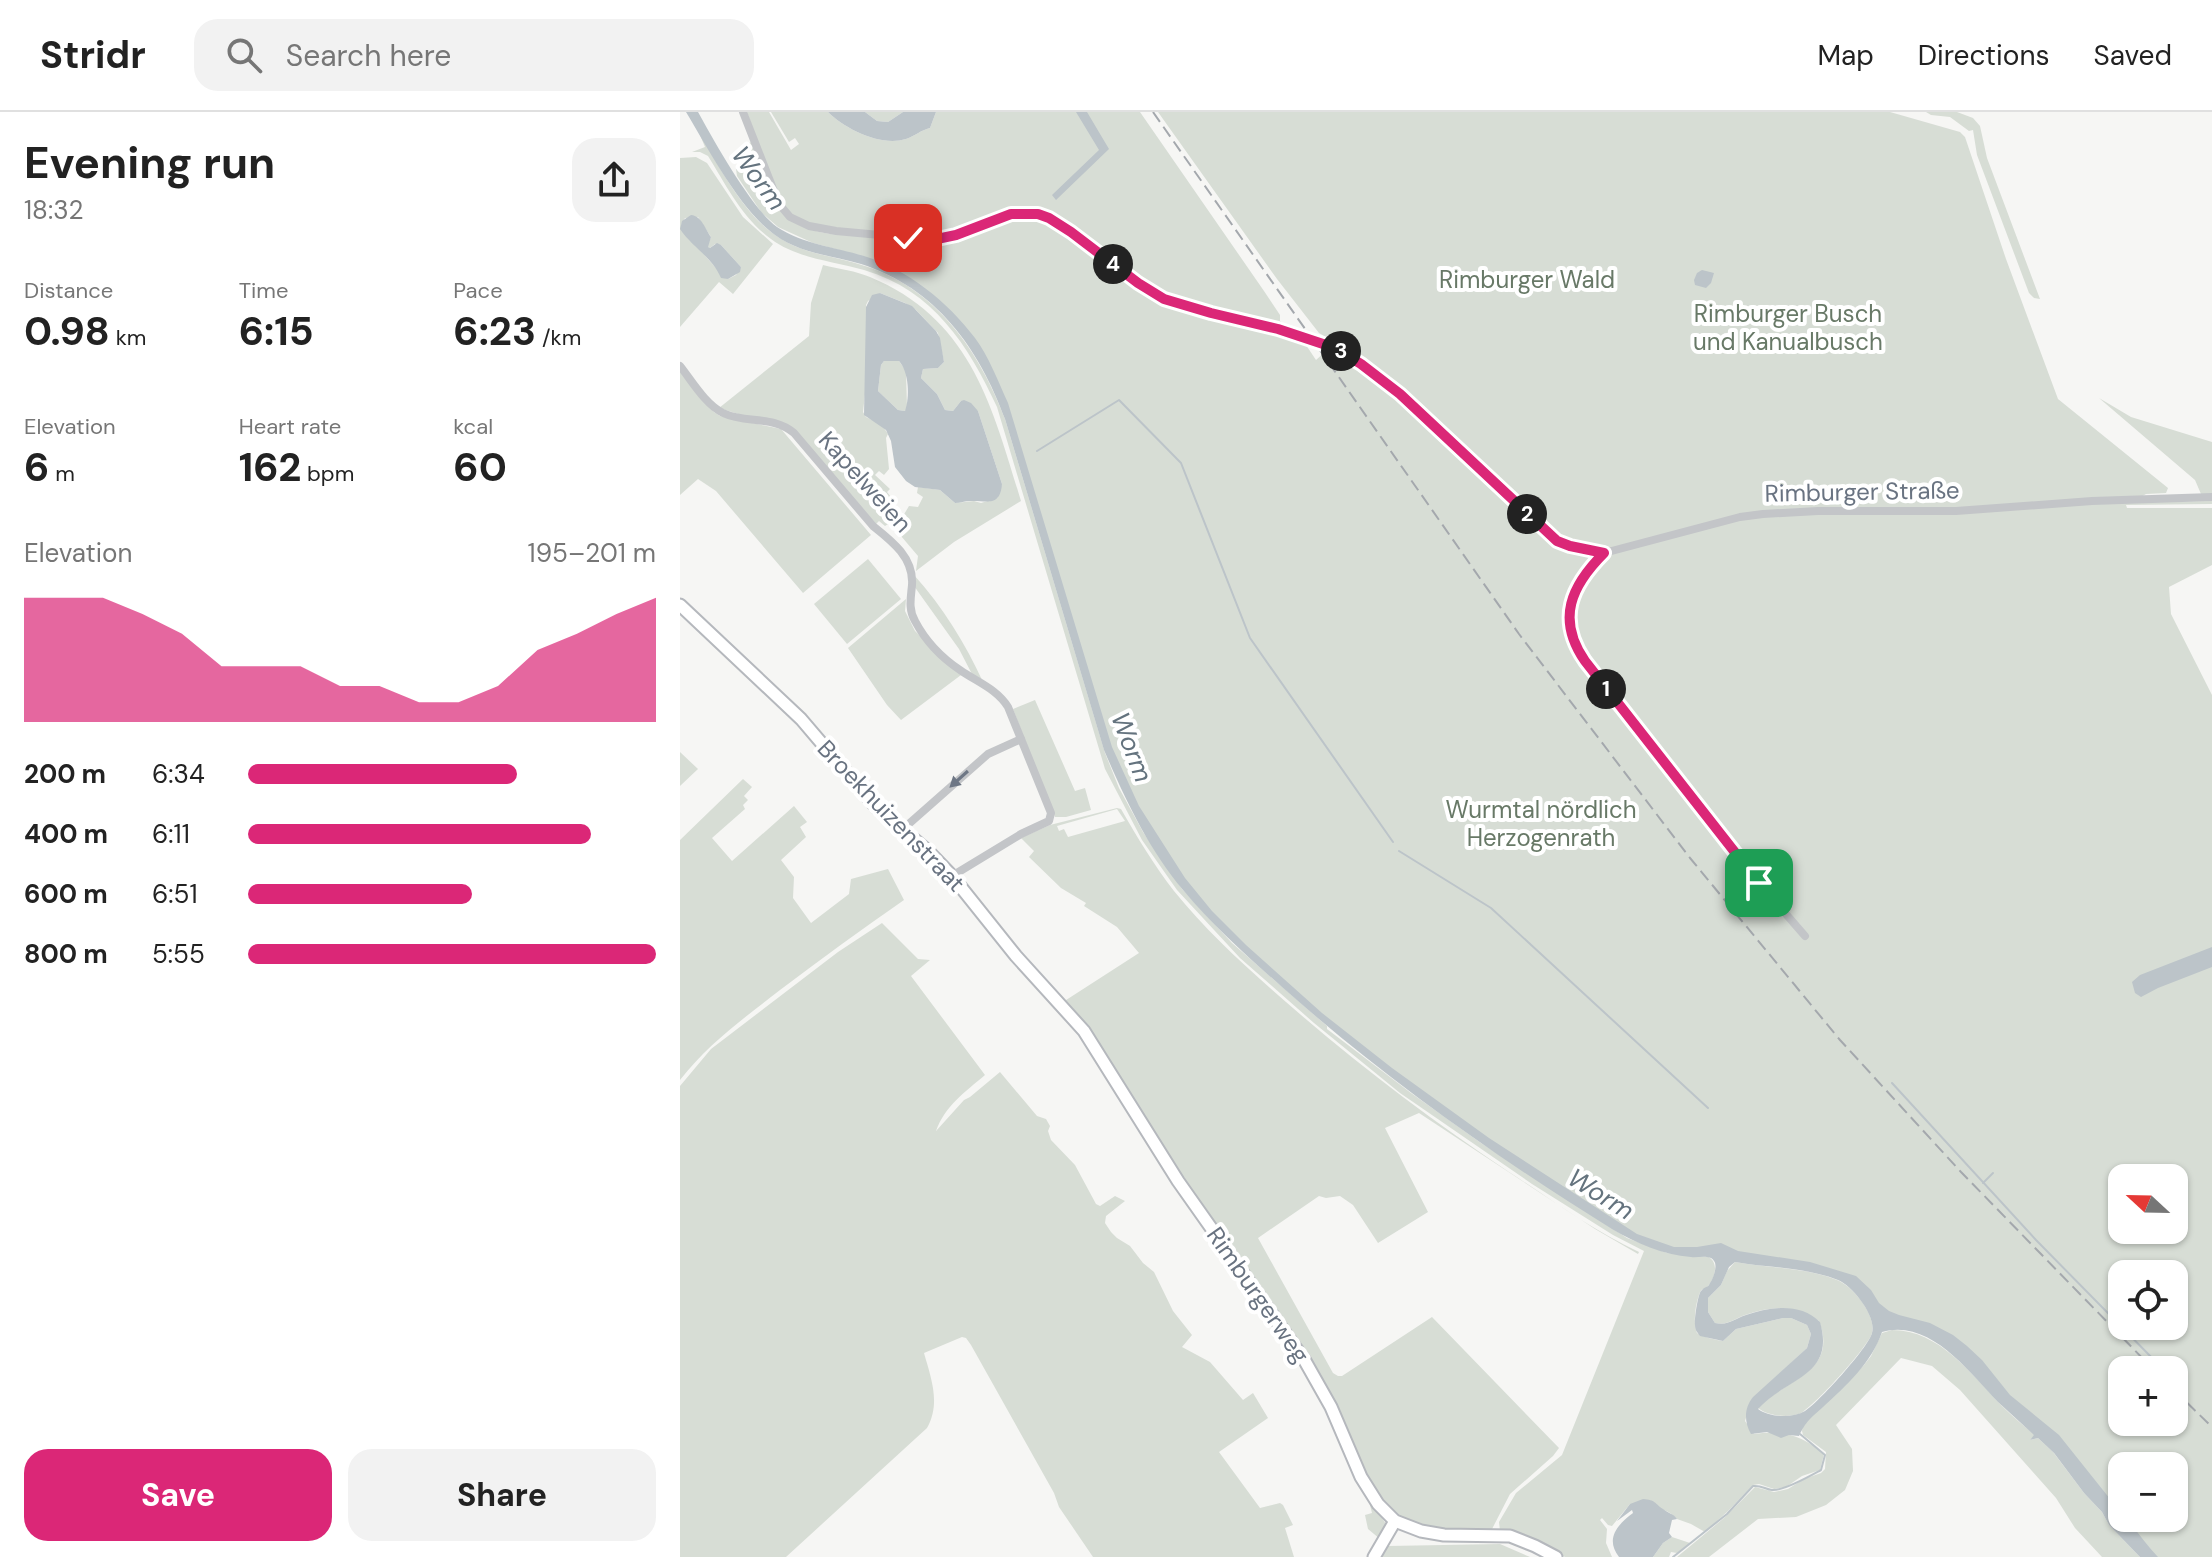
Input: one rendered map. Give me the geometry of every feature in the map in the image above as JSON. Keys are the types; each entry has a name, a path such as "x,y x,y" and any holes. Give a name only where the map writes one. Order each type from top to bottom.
{"street":[{"name":"Rimburger Straße","path":"743,112 779,204 797,221 836,231 937,239 1011,214 1030,213 1049,218 1164,299 1278,329 1345,353 1400,394 1557,541 1578,548 1604,553 1727,520 1763,514 1956,511 2092,501 2212,497"},
{"name":"Kapelweien","path":"680,366 707,400 721,412 734,417 773,421 794,433 873,526 888,536 904,554 912,575 910,606 914,620 942,656 999,695 1008,707 1051,813 1049,821 1021,834 952,876"},
{"path":"1604,553 1581,578 1569,608 1570,630 1580,655 1759,883 1805,936"},
{"name":"Broekhuizenstraat","path":"680,605 801,719 876,807 952,876 1016,956 1090,1038"},
{"path":"903,829 988,754 1021,739"},
{"name":"Rimburgerweg","path":"1090,1038 1178,1181 1305,1361 1331,1407 1366,1487 1395,1521"},
{"path":"1374,1557 1395,1521 1421,1531 1444,1535 1517,1538 1556,1557"}],"green space":[{"path":"747,112 769,112 791,150 799,144 795,138 789,142 771,112 828,112 864,135 896,141 930,128 936,112 1140,112 1264,291 1280,315 1280,321 1295,338 1304,342 1316,360 1325,352 1322,347 1327,349 1334,342 1319,333 1277,279 1158,112 1890,112 1960,132 1965,137 2058,399 2168,488 2166,493 2146,494 2132,502 2212,501 2212,504 2126,505 2127,508 2212,508 2212,565 2169,587 2171,614 2212,695 2212,1557 2151,1557 2129,1532 2188,1532 2188,1452 2108,1452 2108,1508 1967,1359 1924,1330 1898,1326 1880,1318 1860,1289 1841,1277 1718,1252 1686,1253 1665,1249 1627,1233 1508,1157 1410,1088 1247,952 1211,916 1158,848 1132,802 1103,736 1007,417 973,344 954,319 912,285 865,257 813,243 778,227 761,212 737,176 736,169 740,167 738,159 750,153 746,144 752,142 775,201 795,222 837,235 881,234 818,227 789,213 775,189"},
{"path":"865,112 903,112 888,122 877,121"},
{"path":"1926,112 1957,112 1973,118 1980,126 1987,158 2040,299 2029,293 1977,155 1973,130 1969,131 1950,117"},
{"path":"700,135 734,190 754,216 778,237 799,248 891,276 934,307 968,347 1005,419 1105,753 1119,788 1143,832 1182,889 1232,943 1327,1029 1481,1143 1627,1238 1667,1253 1709,1257 1715,1271 1698,1299 1695,1319 1697,1333 1723,1341 1736,1329 1783,1318 1807,1325 1811,1334 1807,1348 1752,1399 1745,1421 1754,1434 1791,1435 1808,1442 1824,1454 1820,1470 1802,1476 1786,1487 1774,1489 1753,1485 1705,1532 1662,1509 1630,1504 1612,1526 1602,1518 1600,1520 1607,1529 1606,1543 1612,1557 1565,1557 1548,1547 1500,1531 1499,1522 1516,1493 1562,1455 1644,1251 1532,1184 1400,1093 1240,958 1177,890 1142,840 1105,769 997,407 961,342 929,306 888,279 816,259 771,239 751,221 735,200 708,156 692,152 705,147"},
{"path":"696,157 707,163 743,217 773,244 733,294 719,282 680,327 680,158","holes":["698,217 711,237 707,247 721,245 741,267 736,275 728,279 721,273 681,225 685,218"]},
{"path":"823,265 870,277 904,295 932,316 955,341 987,399 1021,501 954,542 916,571 918,556 901,536 897,526 909,506 918,507 923,497 917,493 918,487 940,490 955,503 981,503 997,498 1002,484 978,411 961,401 953,411 945,410 937,394 921,378 923,369 938,368 944,362 938,333 916,310 880,293 866,305 863,412 866,417 882,425 888,434 889,469 884,475 879,471 875,475 890,489 887,492 896,510 893,519 885,526 879,521 876,524 796,432 719,408 809,336 811,303"},
{"path":"884,361 899,361 906,371 905,411 898,410 878,391"},
{"path":"680,368 720,416 781,429 871,535 803,593 716,491 698,479 680,495"},
{"path":"2099,398 2131,417 2212,442 2212,494 2201,494 2195,480"},
{"path":"868,559 901,599 847,644 814,604"},
{"path":"914,575 953,626 983,682 973,676 959,649 914,586"},
{"path":"906,599 905,611 915,631 961,675 901,720 848,648"},
{"path":"1035,700 1075,791 1085,788 1091,810 1055,817 1013,709"},
{"path":"680,752 698,769 680,786"},
{"path":"743,779 752,787 744,796 748,800 743,805 745,809 712,838 732,861 794,806 807,822 800,827 806,837 781,860 794,877 793,898 811,923 849,894 851,879 888,869 904,900 740,1021 703,1054 680,1080 680,840"},
{"path":"1117,808 1121,809 1174,891 1213,935 1256,976 1395,1091 1554,1202 1419,1113 1385,1128 1428,1212 1378,1243 1353,1205 1340,1196 1319,1196 1258,1238 1333,1373 1342,1376 1432,1317 1559,1448 1510,1494 1491,1531 1436,1530 1401,1519 1388,1508 1367,1482 1351,1441 1217,1232 1063,1002 1139,953 1117,927 1061,888 1029,857 1034,851 1021,838 1050,825","holes":["1117,809 1125,821 1068,837 1064,829 1059,831 1057,826"]},
{"path":"882,923 918,959 930,960 911,976 985,1075 950,1107 936,1131 964,1100 1000,1072 1037,1116 1046,1119 1051,1140 1075,1165 1096,1204 1100,1206 1115,1196 1125,1201 1106,1216 1105,1223 1154,1272 1173,1311 1192,1335 1182,1347 1210,1362 1243,1400 1253,1393 1268,1418 1219,1452 1260,1508 1283,1505 1293,1525 1285,1528 1294,1557 1093,1557 1059,1507 971,1345 962,1337 924,1353 934,1400 927,1428 786,1557 680,1557 680,1086 711,1049 838,952"},
{"path":"1576,1216 1638,1254 1595,1229"},
{"path":"1735,1262 1799,1270 1837,1280 1856,1295 1871,1318 1873,1326 1869,1340 1827,1390 1799,1414 1778,1416 1758,1408 1816,1364 1822,1352 1823,1338 1819,1321 1810,1315 1783,1308 1745,1315 1727,1323 1715,1323 1708,1312 1708,1298 1721,1285"},
{"path":"1892,1330 1909,1332 1954,1356 2035,1435 2030,1440 2038,1438 2053,1452 2102,1512 2108,1523 2108,1532 2116,1532 2140,1557 2102,1557 2075,1528 2056,1498 1960,1390 1932,1366 1901,1358 1836,1425 1852,1449 1853,1471 1845,1490 1826,1505 1796,1517 1758,1519 1709,1557 1677,1557 1755,1487 1774,1492 1788,1489 1825,1469 1826,1452 1803,1435 1803,1425 1864,1365 1882,1333"},
{"path":"1372,1504 1386,1524 1380,1539 1368,1529 1365,1515 1372,1513"},
{"path":"1672,1537 1690,1543 1677,1553 1671,1552 1669,1557 1653,1557 1663,1543"},
{"path":"1500,1544 1530,1557 1382,1557 1388,1546"}],"shaded area":[{"path":"686,112 698,112 745,190 777,227 808,241 880,262 911,278 939,299 980,345 1008,403 1112,747 1139,806 1185,878 1246,945 1322,1013 1392,1068 1489,1138 1637,1234 1674,1247 1721,1243 1738,1251 1810,1262 1856,1276 1889,1311 1930,1323 1953,1335 1982,1360 2010,1395 2059,1435 2108,1496 2108,1523 2054,1453 2038,1438 2030,1440 2034,1435 1947,1350 1916,1333 1900,1330 1882,1332 1865,1363 1809,1420 1799,1436 1781,1438 1767,1432 1751,1434 1746,1415 1750,1401 1807,1348 1811,1334 1807,1325 1783,1318 1736,1329 1723,1341 1700,1336 1695,1327 1696,1307 1702,1289 1709,1285 1714,1276 1715,1263 1712,1259 1670,1254 1640,1243 1612,1229 1526,1173 1441,1115 1360,1053 1218,928 1183,890 1148,840 1104,750 1005,419 968,345 933,305 911,288 861,264 806,250 775,235 750,211","holes":["1735,1262 1800,1270 1844,1283 1857,1295 1867,1311 1873,1326 1872,1333 1842,1375 1805,1411 1794,1415 1768,1414 1758,1409 1815,1366 1823,1340 1820,1322 1803,1311 1775,1308 1724,1324 1715,1323 1708,1312 1708,1298 1721,1285 1729,1267"]},
{"path":"828,112 865,112 877,121 888,122 903,112 936,112 930,128 906,139 886,141 844,125"},
{"path":"1076,112 1087,112 1109,149 1056,200 1052,195 1099,150"},
{"path":"691,215 701,220 711,237 708,247 717,243 721,245 741,267 740,272 728,279 721,278 713,264 680,229 682,221"},
{"path":"1702,270 1714,273 1706,288 1695,285 1697,273"},
{"path":"880,293 912,306 936,331 944,362 938,368 923,369 921,378 937,394 945,410 953,411 964,400 978,411 1002,484 995,500 955,503 940,490 915,487 895,467 886,430 864,415 866,307 872,295","holes":["884,361 899,361 908,385 905,411 898,410 878,391 881,365"]},
{"path":"2212,947 2212,967 2141,997 2135,993 2132,982 2140,975"},
{"path":"1643,1499 1653,1501 1677,1519 1672,1520 1669,1533 1672,1537 1653,1557 1619,1557 1613,1538 1622,1522 1633,1513 1632,1510 1617,1521 1630,1504"},
{"path":"2116,1532 2137,1532 2158,1557 2140,1557"}],"waterway":[{"path":"1037,451 1119,400 1181,463 1250,638 1393,842"},
{"path":"1399,851 1491,908 1708,1108"},
{"path":"1892,1083 2036,1240 2150,1356"},
{"path":"1983,1183 1993,1173"},
{"path":"1673,1557 1727,1514 1753,1486 1777,1490 1821,1470 1825,1455 1800,1434"}],"railway":[{"path":"1153,112 1519,634 1690,858 1840,1040 1961,1172 2140,1356"},
{"path":"2188,1404 2212,1427"}],"route":[{"path":"908,238 937,239 1011,214 1038,214 1071,232 1150,292 1164,299 1314,340 1345,353 1361,364 1400,394 1557,541 1604,553 1581,578 1569,608 1568,621 1576,647 1759,883"}],"water label":[{"name":"Worm","path":"759,178"},
{"name":"Worm","path":"1132,747"},
{"name":"Worm","path":"1601,1194"}],"park label":[{"name":"Rimburger Wald","path":"1527,280"},
{"name":"Rimburger Busch und Kanualbusch","path":"1788,328"},
{"name":"Wurmtal nördlich Herzogenrath","path":"1541,824"}]}
